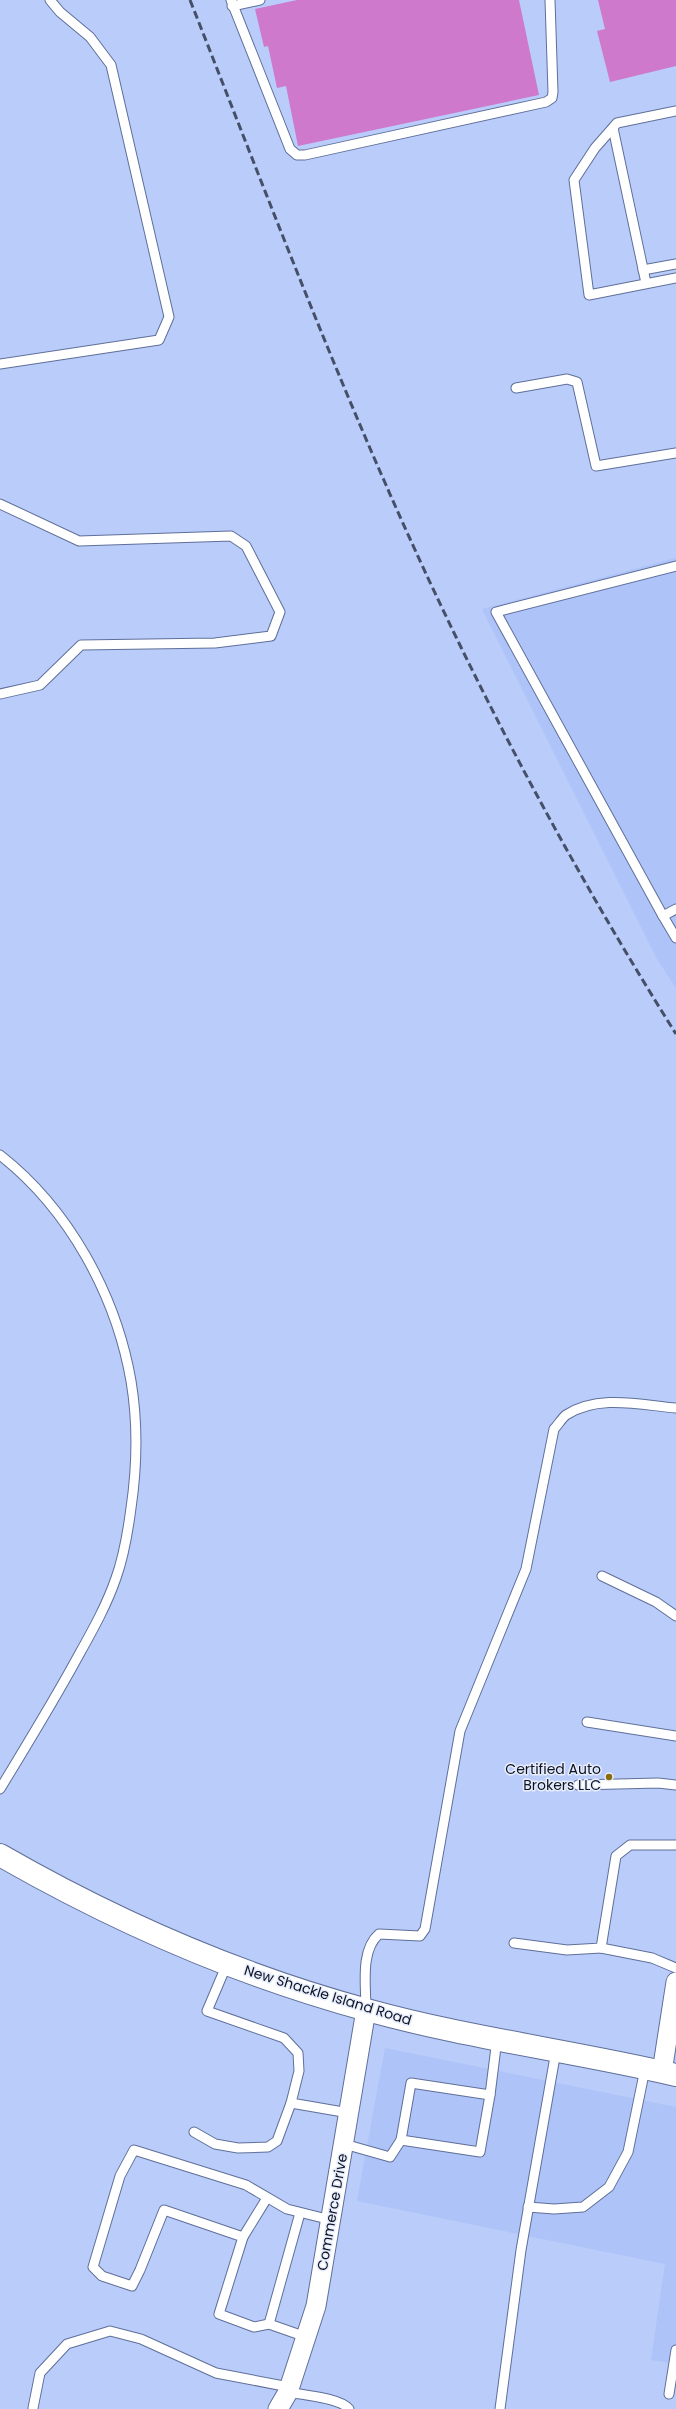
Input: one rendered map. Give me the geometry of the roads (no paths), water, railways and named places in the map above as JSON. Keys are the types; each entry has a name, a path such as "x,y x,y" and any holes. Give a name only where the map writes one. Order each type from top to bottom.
{"main road":[{"name":"New Shackle Island Road","path":"0,1855 117,1918 227,1964 366,2010 497,2039 661,2072"}],"street":[{"path":"661,2072 676,1982"},
{"name":"Commerce Drive","path":"278,2409 289,2390 316,2306 366,2010"}],"lane":[{"path":"0,364 158,340 168,317 111,65 90,37 60,12 50,0"},
{"path":"260,0 232,3 290,150 297,155 305,156 546,102 552,98 553,92 550,0"},
{"path":"676,111 618,123 595,148 574,180 589,295 676,278"},
{"path":"613,128 646,283"},
{"path":"643,270 676,264"},
{"path":"516,388 567,379 577,382 596,466 676,453"},
{"path":"0,504 79,541 231,536 246,546 280,612 271,636 215,643 81,645 40,685 0,694"},
{"path":"676,566 496,612 676,938"},
{"path":"663,916 676,909"},
{"path":"0,1155 20,1171 56,1211 79,1245 101,1287 120,1334 129,1375 136,1435 135,1480 128,1532 117,1576 102,1612 0,1789"},
{"path":"366,2010 366,1962 370,1941 379,1934 420,1936 425,1928 460,1731 526,1569 554,1429 565,1415 586,1406 607,1401 676,1408"},
{"path":"602,1576 656,1602 676,1616"},
{"path":"587,1722 676,1736"},
{"path":"578,1785 658,1783 676,1786"},
{"path":"600,1948 616,1856 630,1845 676,1844"},
{"path":"514,1943 567,1950 600,1948 652,1958 676,1968"},
{"path":"194,2132 215,2144 238,2148 268,2147 277,2141 292,2103 299,2071 298,2053 284,2038 207,2011 227,1964"},
{"path":"401,2140 480,2152 490,2095 497,2039"},
{"path":"500,2409 528,2207 556,2051"},
{"path":"528,2207 554,2209 583,2207 609,2187 628,2152 661,2072"},
{"path":"344,2144 390,2157 401,2140 411,2083 490,2095"},
{"path":"292,2103 349,2113"},
{"path":"243,2238 164,2210 132,2286 102,2276 93,2267 120,2176 134,2150 246,2185 287,2209 331,2220"},
{"path":"267,2198 243,2238 219,2314 254,2327 269,2324 306,2337"},
{"path":"269,2324 300,2213"},
{"path":"33,2409 40,2373 67,2344 110,2331 141,2339 216,2373 334,2401 346,2406 349,2409"},
{"path":"669,2394 676,2350"}],"railway":[{"path":"190,0 335,365 418,556 485,696 521,765 596,901 676,1034"}],"place":[{"name":"Certified Auto Brokers LLC","path":"609,1777"}]}
